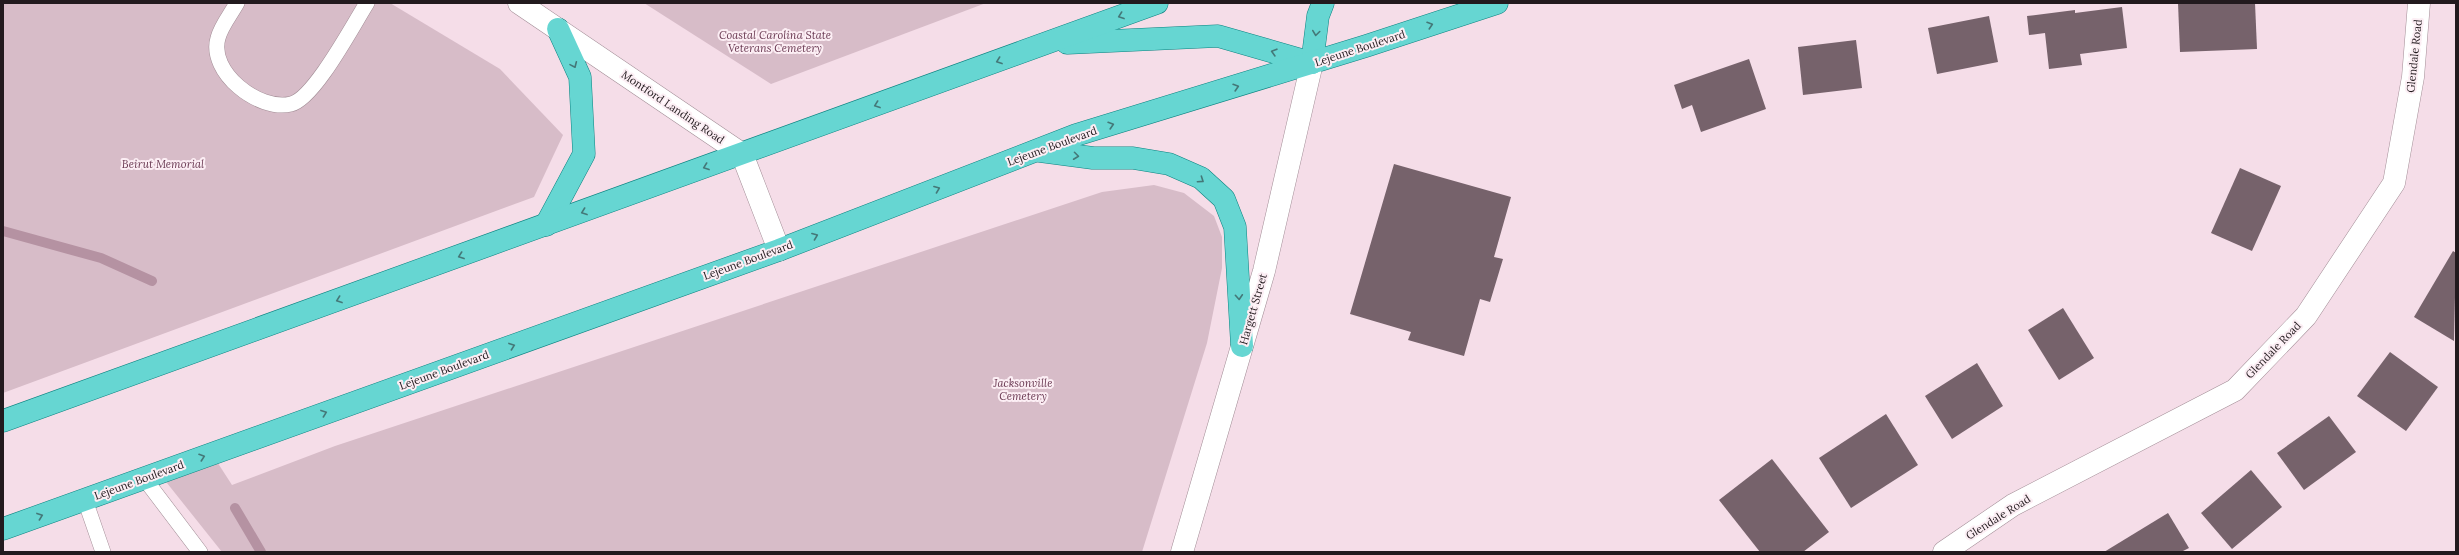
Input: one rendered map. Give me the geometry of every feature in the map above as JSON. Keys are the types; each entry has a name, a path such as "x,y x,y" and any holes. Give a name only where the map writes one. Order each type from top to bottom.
{"main road":[{"name":"Montford Landing Road","path":"519,3 742,154"},
{"path":"3,421 1158,3"},
{"path":"1044,44 1218,36 1312,63 1318,16 1323,3"},
{"name":"Lejeune Boulevard","path":"3,529 779,250 1076,135 1312,63 1498,3"},
{"name":"Glendale Road","path":"1944,552 2013,504 2235,390 2306,316 2394,183 2413,77 2419,3"},
{"path":"546,225 584,154 580,77 558,29"},
{"name":"Hargett Street","path":"1182,552 1264,271 1312,63"},
{"path":"1037,151 1093,158 1133,158 1168,164 1201,178 1224,199 1235,227 1242,346"},
{"path":"742,154 779,250"}],"lane":[{"path":"237,3 217,38 219,60 239,89 265,103 291,104 312,90 367,3"},
{"path":"144,478 200,552"},
{"path":"85,500 103,552"}],"green space":[{"name":"Beirut Memorial","path":"3,3 390,3 500,69 563,135 534,197 3,393"},
{"name":"Coastal Carolina State Veterans Cemetery","path":"644,3 986,3 771,84"},
{"name":"Jacksonville Cemetery","path":"1154,185 1184,193 1214,216 1222,237 1222,268 1207,343 1142,552 222,552 159,473 212,454 232,485 335,446 1102,192"}],"building":[{"path":"2178,3 2255,3 2257,49 2180,52"},
{"path":"2122,7 2127,48 2080,54 2082,65 2049,69 2045,33 2029,35 2027,16 2075,10 2075,13"},
{"path":"1989,16 1998,62 1937,74 1928,28"},
{"path":"1856,40 1862,88 1803,95 1798,47"},
{"path":"1749,59 1766,109 1701,132 1692,105 1682,109 1674,85"},
{"path":"1394,164 1511,197 1494,257 1503,259 1490,302 1480,299 1464,356 1408,340 1411,332 1350,314"},
{"path":"2240,168 2281,186 2252,251 2211,233"},
{"path":"2453,251 2456,253 2454,341 2414,317"},
{"path":"2063,308 2094,358 2059,380 2028,330"},
{"path":"2390,352 2438,387 2406,431 2357,396"},
{"path":"1977,363 2003,406 1952,439 1925,396"},
{"path":"1886,414 1918,465 1851,508 1819,458"},
{"path":"2329,416 2356,452 2304,490 2277,453"},
{"path":"1772,459 1829,532 1803,552 1760,552 1719,500"},
{"path":"2251,470 2282,507 2232,549 2201,513"},
{"path":"2168,513 2189,548 2181,552 2104,552"}],"waterway":[{"path":"3,231 101,258 152,281"},
{"path":"235,508 261,552"}]}
